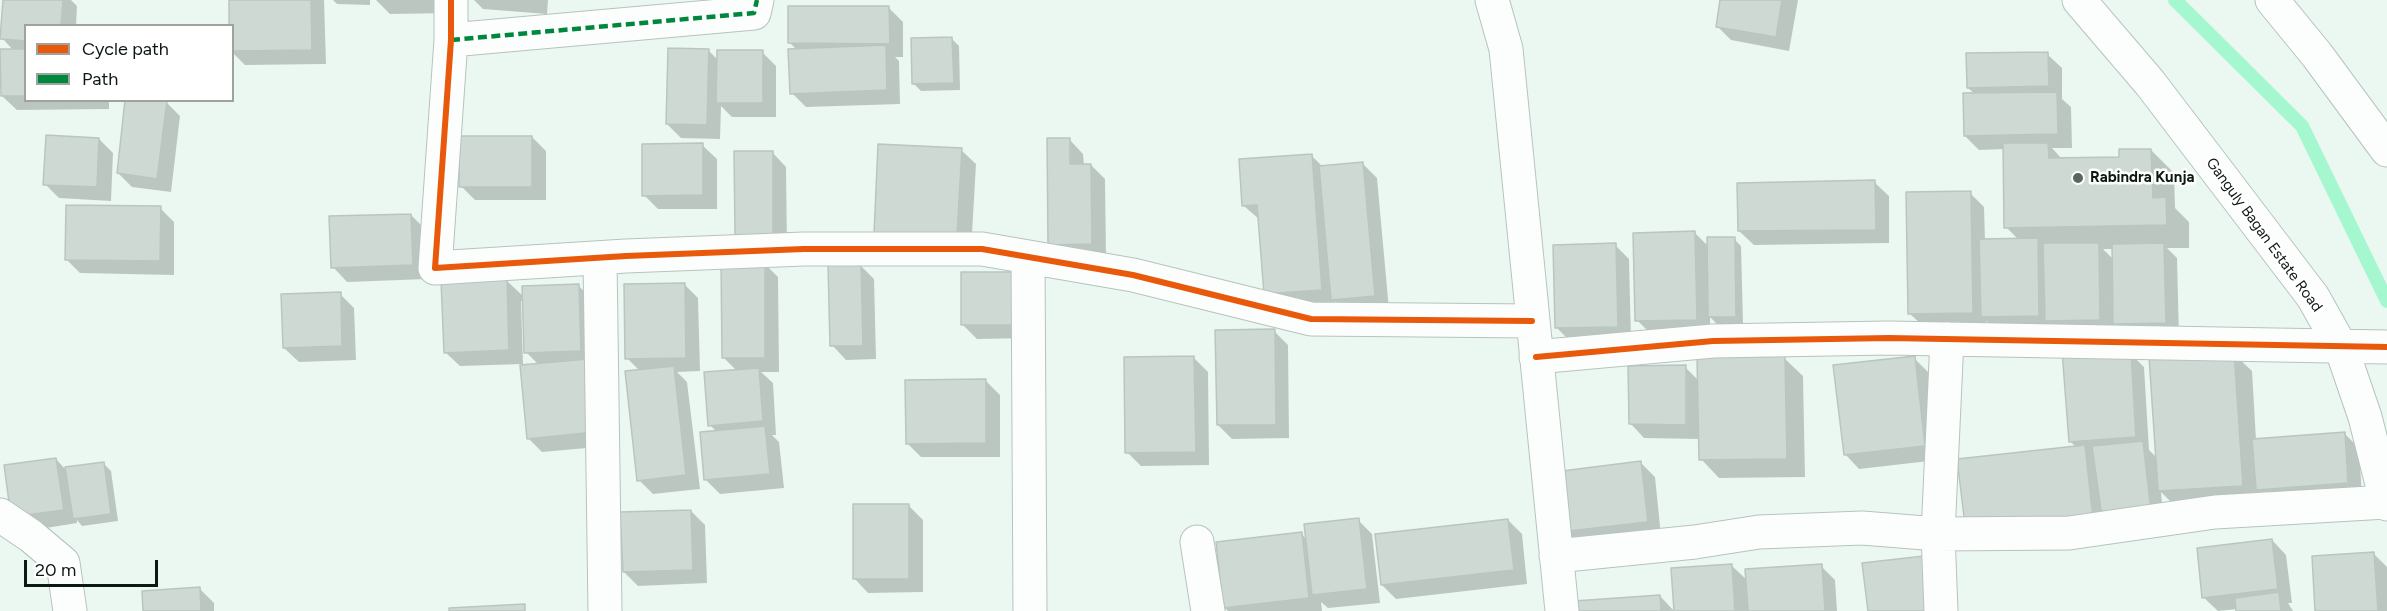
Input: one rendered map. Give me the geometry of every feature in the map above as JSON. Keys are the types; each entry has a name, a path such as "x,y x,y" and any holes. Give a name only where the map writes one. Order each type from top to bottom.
{"street":[{"path":"451,0 451,39 435,268 804,249 982,249 1132,276 1311,319 1532,321"},
{"path":"451,39 754,13 757,0"},
{"path":"1492,0 1506,49 1562,611"},
{"name":"Ganguly Bagan Estate Road","path":"2079,0 2150,83 2313,297 2341,347 2365,417 2387,503"},
{"path":"2272,0 2317,55 2387,150"},
{"path":"1028,257 1030,611"},
{"path":"600,259 605,611"},
{"path":"1536,357 1713,341 1889,338 2387,347"},
{"path":"1941,611 1938,534 1947,339"},
{"path":"1556,556 1695,542 1759,532 1862,528 1938,534 2069,533 2215,512 2387,503"},
{"path":"0,515 63,563 70,611"},
{"path":"1197,542 1208,611"}],"building":[{"path":"3,0 63,0 61,24 24,24 24,41 0,39"},
{"path":"229,0 311,0 312,50 234,51 234,24 229,24"},
{"path":"1720,0 1782,0 1776,37 1716,27"},
{"path":"788,6 889,6 890,44 788,43"},
{"path":"952,37 954,83 912,84 911,38"},
{"path":"886,45 887,90 790,94 788,49"},
{"path":"668,48 709,49 707,125 666,124"},
{"path":"0,49 24,49 24,96 1,96"},
{"path":"717,50 763,50 763,103 716,103"},
{"path":"2048,52 2049,86 1967,88 1966,53"},
{"path":"2057,92 2058,134 1964,136 1963,93"},
{"path":"125,102 167,102 157,179 117,173"},
{"path":"46,135 99,138 97,187 43,185"},
{"path":"459,136 532,136 532,187 459,187"},
{"path":"1047,138 1070,138 1070,164 1091,164 1092,244 1048,245"},
{"path":"703,143 703,195 642,196 642,144"},
{"name":"Rabindra Kunja","path":"2003,143 2048,143 2049,158 2119,157 2119,149 2151,149 2153,198 2166,197 2167,225 2004,228"},
{"path":"878,144 962,148 957,237 874,234"},
{"path":"734,151 773,151 773,235 735,235"},
{"path":"1312,154 1322,290 1264,294 1257,205 1242,206 1239,159"},
{"path":"1363,162 1375,296 1331,300 1319,166"},
{"path":"1875,180 1876,230 1738,231 1737,183"},
{"path":"1971,191 1973,313 1908,314 1906,192"},
{"path":"66,205 161,206 160,261 65,260"},
{"path":"411,214 413,265 331,268 329,216"},
{"path":"1695,231 1697,320 1635,321 1633,233"},
{"path":"1707,237 1735,237 1736,317 1708,317"},
{"path":"2038,238 2039,316 1981,317 1979,239"},
{"path":"1616,243 1618,327 1555,328 1553,245"},
{"path":"2043,243 2099,243 2100,320 2045,321"},
{"path":"2164,243 2166,323 2113,324 2112,244"},
{"path":"765,261 765,358 722,358 721,262"},
{"path":"861,263 863,346 830,346 828,265"},
{"path":"961,272 1017,272 1017,325 961,325"},
{"path":"507,278 509,350 444,353 441,281"},
{"path":"685,283 686,358 625,359 624,284"},
{"path":"579,284 581,351 524,353 522,286"},
{"path":"341,292 342,346 283,348 281,294"},
{"path":"1275,329 1276,425 1217,425 1215,330"},
{"path":"2062,351 2131,352 2136,437 2069,442"},
{"path":"2234,351 2243,486 2158,491 2149,357"},
{"path":"1194,356 1196,452 1125,453 1124,357"},
{"path":"1785,356 1787,459 1699,460 1697,357"},
{"path":"1915,356 1925,446 1844,455 1833,365"},
{"path":"588,359 595,432 527,439 520,365"},
{"path":"1686,365 1686,425 1629,424 1628,366"},
{"path":"674,366 686,475 637,481 625,371"},
{"path":"759,368 763,421 708,426 704,372"},
{"path":"986,379 986,443 906,444 905,380"},
{"path":"765,426 770,474 704,480 700,432"},
{"path":"2345,432 2348,483 2256,490 2252,439"},
{"path":"2143,441 2151,511 2102,517 2092,446"},
{"path":"2085,445 2093,518 1966,533 1957,459"},
{"path":"56,458 64,510 11,517 4,465"},
{"path":"1641,461 1648,522 1560,532 1554,472"},
{"path":"104,462 111,514 73,519 65,467"},
{"path":"853,504 909,504 909,579 853,579"},
{"path":"691,510 693,570 623,572 620,512"},
{"path":"1359,518 1367,589 1312,595 1304,524"},
{"path":"1508,519 1514,570 1381,585 1375,534"},
{"path":"1302,532 1309,598 1223,608 1216,542"},
{"path":"2272,539 2278,589 2202,598 2197,548"},
{"path":"2374,552 2378,611 2315,611 2312,556"},
{"path":"1924,556 1930,611 1868,611 1862,563"},
{"path":"1732,564 1735,611 1674,611 1671,568"},
{"path":"1822,564 1825,611 1748,611 1745,569"},
{"path":"200,587 201,611 143,611 142,591"},
{"path":"2279,592 2281,611 2236,611 2235,598"},
{"path":"1660,595 1661,611 1575,611 1574,601"},
{"path":"525,604 525,611 449,611 449,608"}],"waterway":[{"path":"2175,0 2302,126 2387,301"}],"marked path":[{"path":"451,40 754,13 757,0"}],"cycle path":[{"path":"451,0 451,40 435,268 626,256 804,249 982,249 1133,275 1311,319 1532,321"},
{"path":"1536,357 1713,341 1889,338 2387,347"}],"place":[{"name":"Rabindra Kunja","path":"2078,178"}]}
